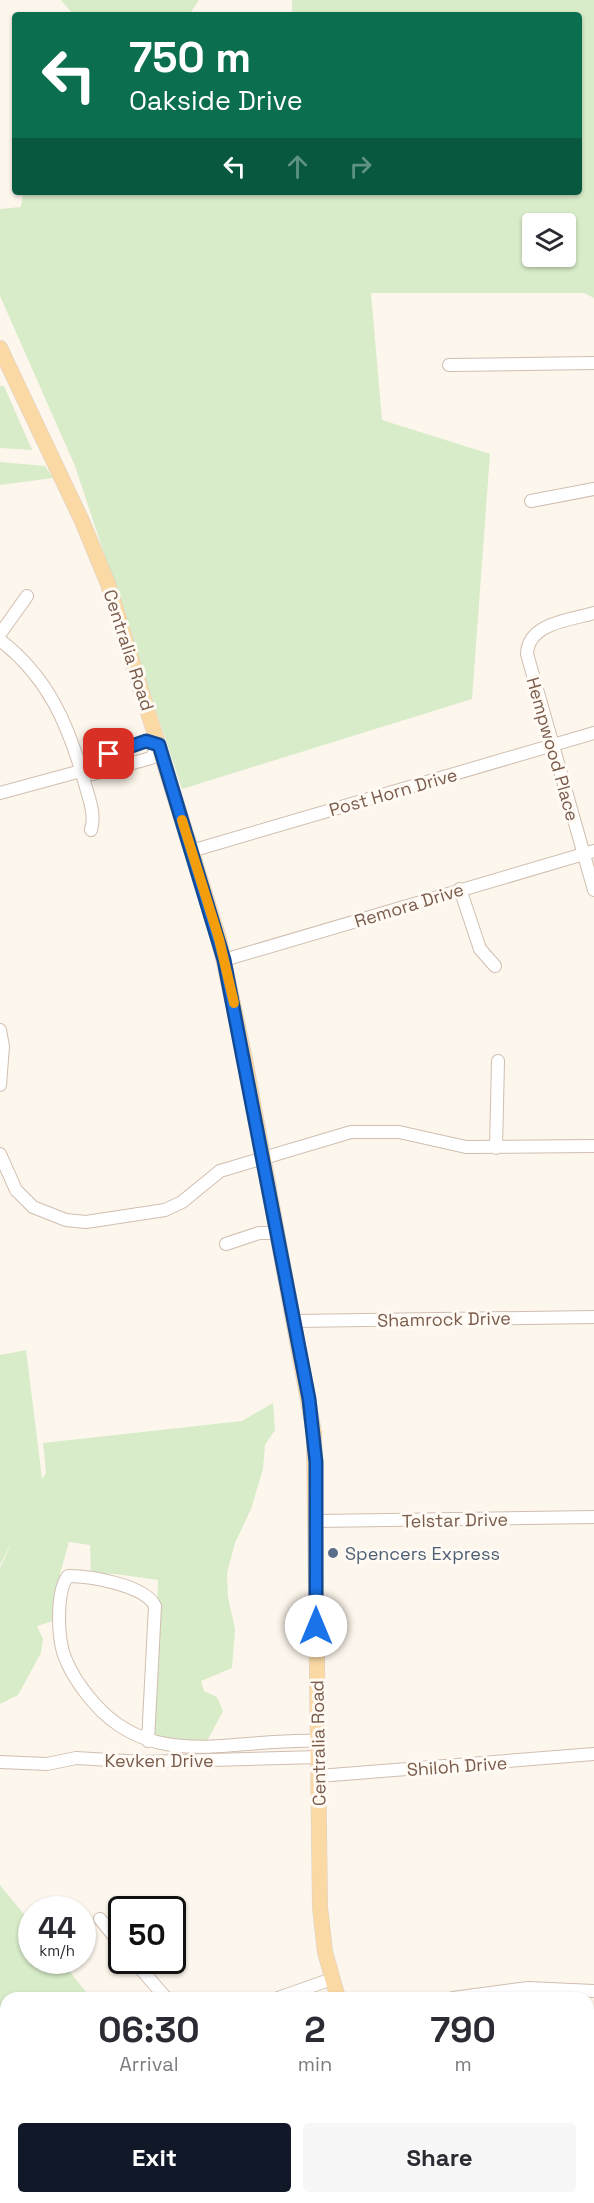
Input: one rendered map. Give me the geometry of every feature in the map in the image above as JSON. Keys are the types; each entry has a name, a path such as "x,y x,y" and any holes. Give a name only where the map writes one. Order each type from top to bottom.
{"main road":[{"name":"Centralia Road","path":"0,348 100,564 159,745 224,960 278,1233 314,1433 320,1907 325,1952 336,1992"}],"street":[{"path":"449,365 594,363"},
{"path":"531,501 594,489"},
{"path":"0,634 27,596"},
{"name":"Hempwood Place","path":"594,614 542,629 529,641 527,654 551,745 589,852 594,890"},
{"path":"0,640 31,668 52,695 61,712 93,812 91,830"},
{"name":"Post Horn Drive","path":"191,851 594,733"},
{"path":"0,793 81,771 90,761 146,741 159,745"},
{"name":"Remora Drive","path":"224,960 589,852"},
{"path":"460,889 480,949 495,966"},
{"path":"0,1030 3,1046 0,1085"},
{"path":"496,1148 498,1061"},
{"path":"0,1154 16,1190 33,1207 58,1218 86,1222 165,1210 182,1202 220,1171 241,1163 264,1160 333,1136 366,1131 399,1132 466,1148 594,1146"},
{"path":"226,1244 259,1233 278,1233"},
{"name":"Shamrock Drive","path":"294,1321 594,1317"},
{"name":"Telstar Drive","path":"316,1521 594,1517"},
{"path":"148,1741 155,1606 142,1592 99,1580 68,1576 64,1585 58,1625 69,1667 86,1694 107,1717 122,1728 148,1741 184,1747 276,1740 318,1741"},
{"name":"Shiloh Drive","path":"319,1776 594,1754"},
{"name":"Kevken Drive","path":"0,1762 48,1764 76,1758 143,1762 319,1757"},
{"path":"100,1919 108,1929"},
{"path":"145,1974 161,1992"},
{"path":"296,1992 332,1980"},
{"path":"500,1992 528,1988 594,1991"}],"green space":[{"path":"61,0 199,0 191,12 71,12"},
{"path":"292,0 594,0 594,298 584,293 371,293 382,420 490,454 472,699 182,789 75,466 0,296 0,209 21,207 23,195 582,195 582,12 292,12"},
{"path":"0,386 4,386 32,450 0,448"},
{"path":"0,462 45,466 53,478 0,485"},
{"path":"26,1350 42,1479 46,1473 43,1443 242,1421 273,1403 275,1430 265,1445 263,1469 251,1509 235,1543 227,1573 228,1597 235,1629 232,1668 201,1681 204,1691 217,1697 223,1711 207,1741 173,1743 152,1737 158,1580 115,1574 91,1574 90,1545 69,1542 60,1574 56,1620 37,1626 43,1639 41,1653 18,1695 0,1704 0,1568 14,1538 0,1565 0,1355"},
{"path":"0,1885 18,1907 18,1974 72,1974 86,1992 0,1992"}],"slow traffic":[{"path":"182,820 219,939 234,1003"}],"place":[{"name":"Spencers Express","path":"333,1553"}],"route":[{"path":"109,754 146,741 159,745 224,960 245,1059 314,1433 317,1503 316,1626"}]}
